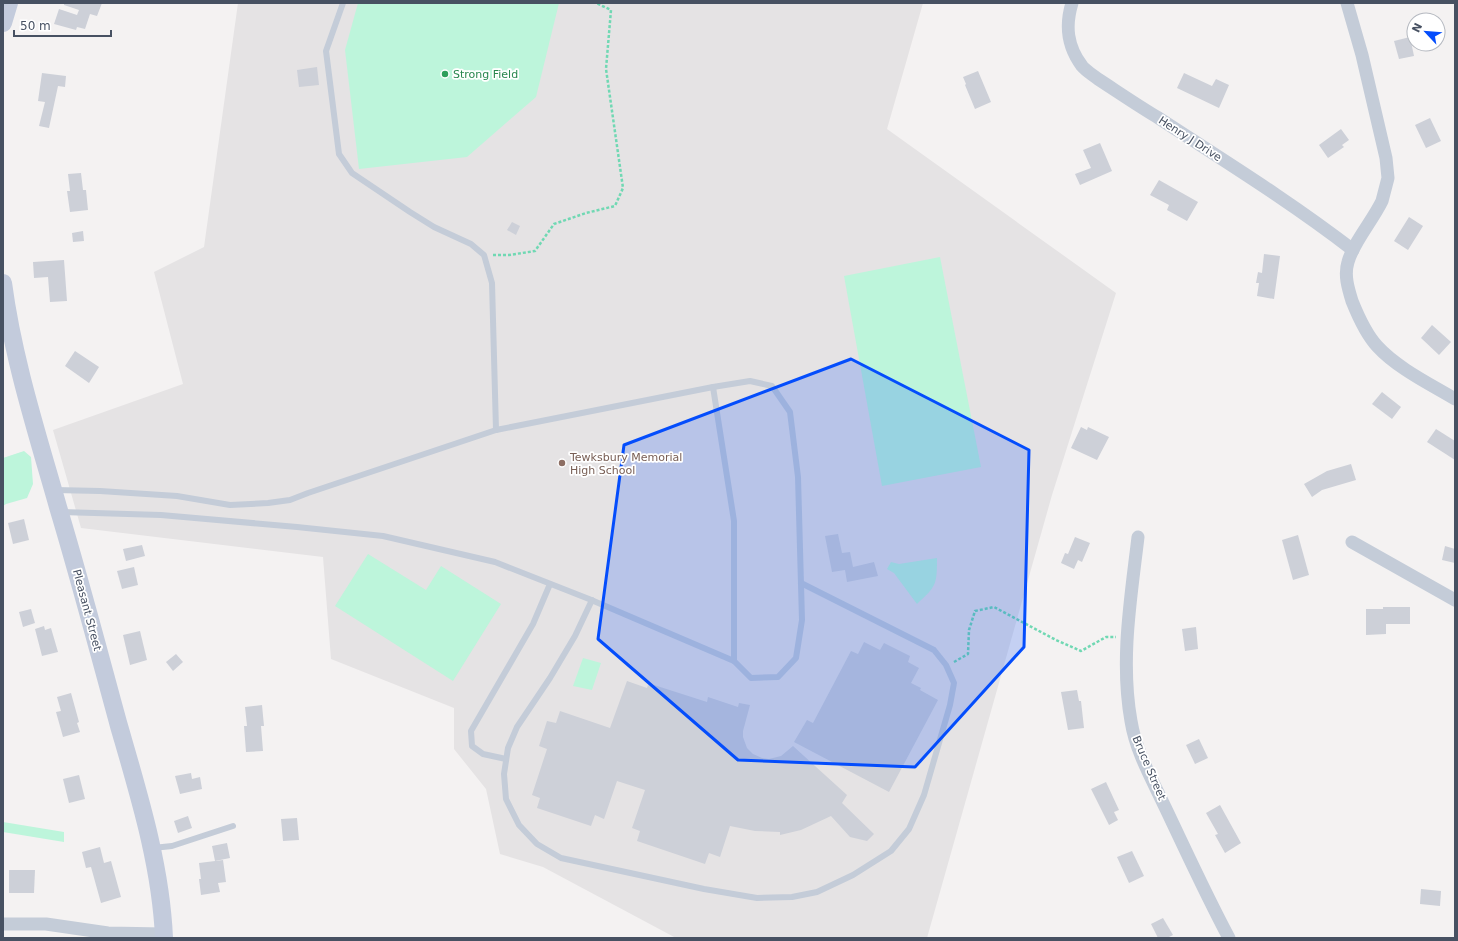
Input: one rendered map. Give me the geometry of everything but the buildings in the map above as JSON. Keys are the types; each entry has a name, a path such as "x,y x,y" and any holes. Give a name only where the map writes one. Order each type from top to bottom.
{"main road":[{"name":"Pleasant Street","path":"3,283 10,331 31,412 133,773 160,884 164,936"}],"street":[{"name":"Henry J Drive","path":"1072,3 1068,26 1068,39 1073,52 1083,68 1111,88 1216,154 1316,222 1353,250"},
{"path":"1347,3 1374,101 1388,169 1385,192 1382,201 1353,250 1347,268 1347,286 1357,312 1373,341 1404,368 1455,399"},
{"name":"Bruce Street","path":"1138,537 1127,638 1128,703 1131,721 1137,744 1144,762 1229,938"},
{"path":"1352,542 1455,600"},
{"path":"3,924 46,924 108,933 164,936"}],"lane":[{"path":"343,3 326,51 339,154 352,173 434,227 471,244 484,255 492,283 496,430"},
{"path":"54,490 100,491 177,496 230,505 290,500 496,430 750,381 772,386 790,412 798,478 802,620 796,658 778,677 751,678 734,661 592,600 495,562 383,536 160,515 60,512"},
{"path":"713,387 734,521 734,661"},
{"path":"592,600 575,636 550,678 517,727 508,748 504,774 506,799 519,825 537,844 561,858 704,889 757,898 792,898 817,892 853,875 891,851 909,829 924,794 950,705 954,683 946,666 934,650 801,583"},
{"path":"506,759 483,754 472,746 470,731 533,624 550,584"},
{"path":"151,849 172,846 233,826"}],"path":[{"path":"484,255 535,251 554,224 586,213 615,206 623,188 606,69 611,10 596,3"},
{"path":"946,666 968,654 969,630 975,611 994,607 1056,640 1081,651 1106,637 1127,638"}],"highlighted area":[{"path":"851,359 1029,450 1024,647 915,767 738,760 598,639 624,445"}],"shaded area":[{"name":"Tewksbury Memorial High School","path":"238,3 923,3 887,129 1116,293 1052,495 927,938 676,938 543,867 500,854 486,789 454,749 454,708 331,659 323,557 81,528 53,430 183,384 154,272 204,247"}],"green space":[{"name":"Strong Field","path":"358,3 559,3 536,97 467,157 359,169 345,50"},
{"path":"940,257 981,467 882,486 844,276"},
{"path":"24,451 31,457 33,484 27,498 3,506 3,458"},
{"path":"368,554 426,590 441,566 501,604 453,681 335,606"},
{"path":"937,558 937,574 934,585 917,604 894,573 887,569 891,562 899,564"},
{"path":"583,658 601,663 592,690 573,686"},
{"path":"3,822 64,832 64,842 3,832"}],"place":[{"name":"Strong Field","path":"445,74"},
{"name":"Tewksbury Memorial High School","path":"562,463"}]}
